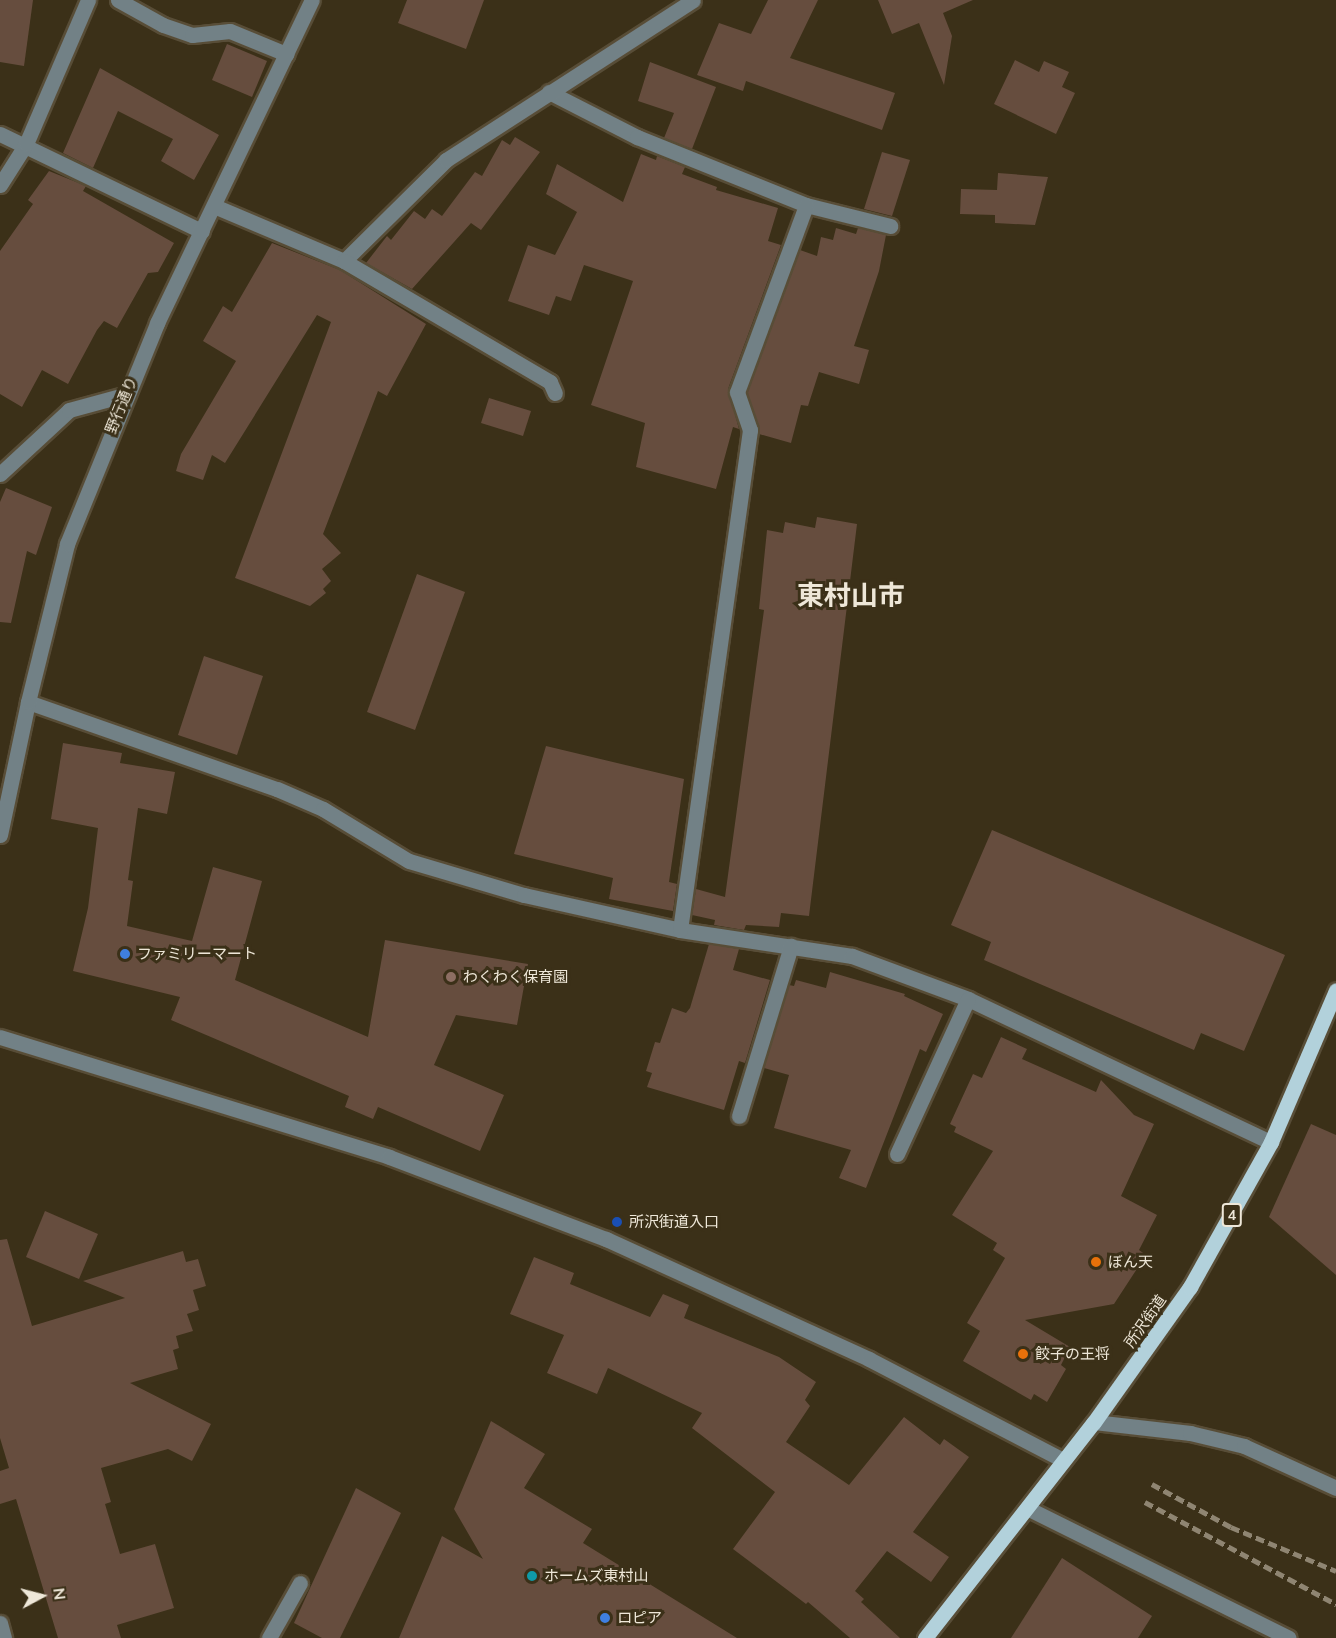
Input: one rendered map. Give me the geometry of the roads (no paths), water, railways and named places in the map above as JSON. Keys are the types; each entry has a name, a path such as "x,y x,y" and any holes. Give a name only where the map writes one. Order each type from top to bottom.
{"main road":[{"name":"所沢街道","path":"925,1638 1094,1422 1190,1287 1271,1142 1336,990"}],"street":[{"path":"0,185 26,144 88,0"},
{"path":"118,0 163,25 192,35 230,31 286,54"},
{"name":"野行通り","path":"0,835 28,702 67,544 124,395 312,0"},
{"path":"344,261 446,160 693,0"},
{"path":"549,92 638,136 806,205 890,226"},
{"path":"0,134 26,144 202,231"},
{"path":"680,930 750,430 737,392 806,205"},
{"path":"213,206 344,261 550,382 555,393"},
{"path":"0,474 69,410 124,395"},
{"path":"28,702 277,789 323,809 409,861 524,895 680,930 852,956 968,999 1271,1142"},
{"path":"739,1116 791,946"},
{"path":"897,1154 968,999"},
{"path":"0,1038 389,1157 606,1239 869,1359 1063,1460"},
{"path":"1094,1422 1190,1432 1244,1446 1336,1488"},
{"path":"1026,1508 1289,1638"},
{"path":"269,1638 300,1583"},
{"path":"0,1623 4,1638"}],"railway":[{"path":"1152,1484 1231,1527 1336,1571"},
{"path":"1145,1502 1336,1604"}],"place":[{"name":"ファミリーマート","path":"125,954"},
{"name":"わくわく保育園","path":"451,977"},
{"name":"所沢街道入口","path":"617,1222"},
{"name":"ぼん天","path":"1096,1262"},
{"name":"餃子の王将","path":"1023,1354"},
{"name":"ホームズ東村山","path":"532,1576"},
{"name":"ロピア","path":"605,1618"}],"district":[{"name":"東村山市","path":"851,596"}]}
